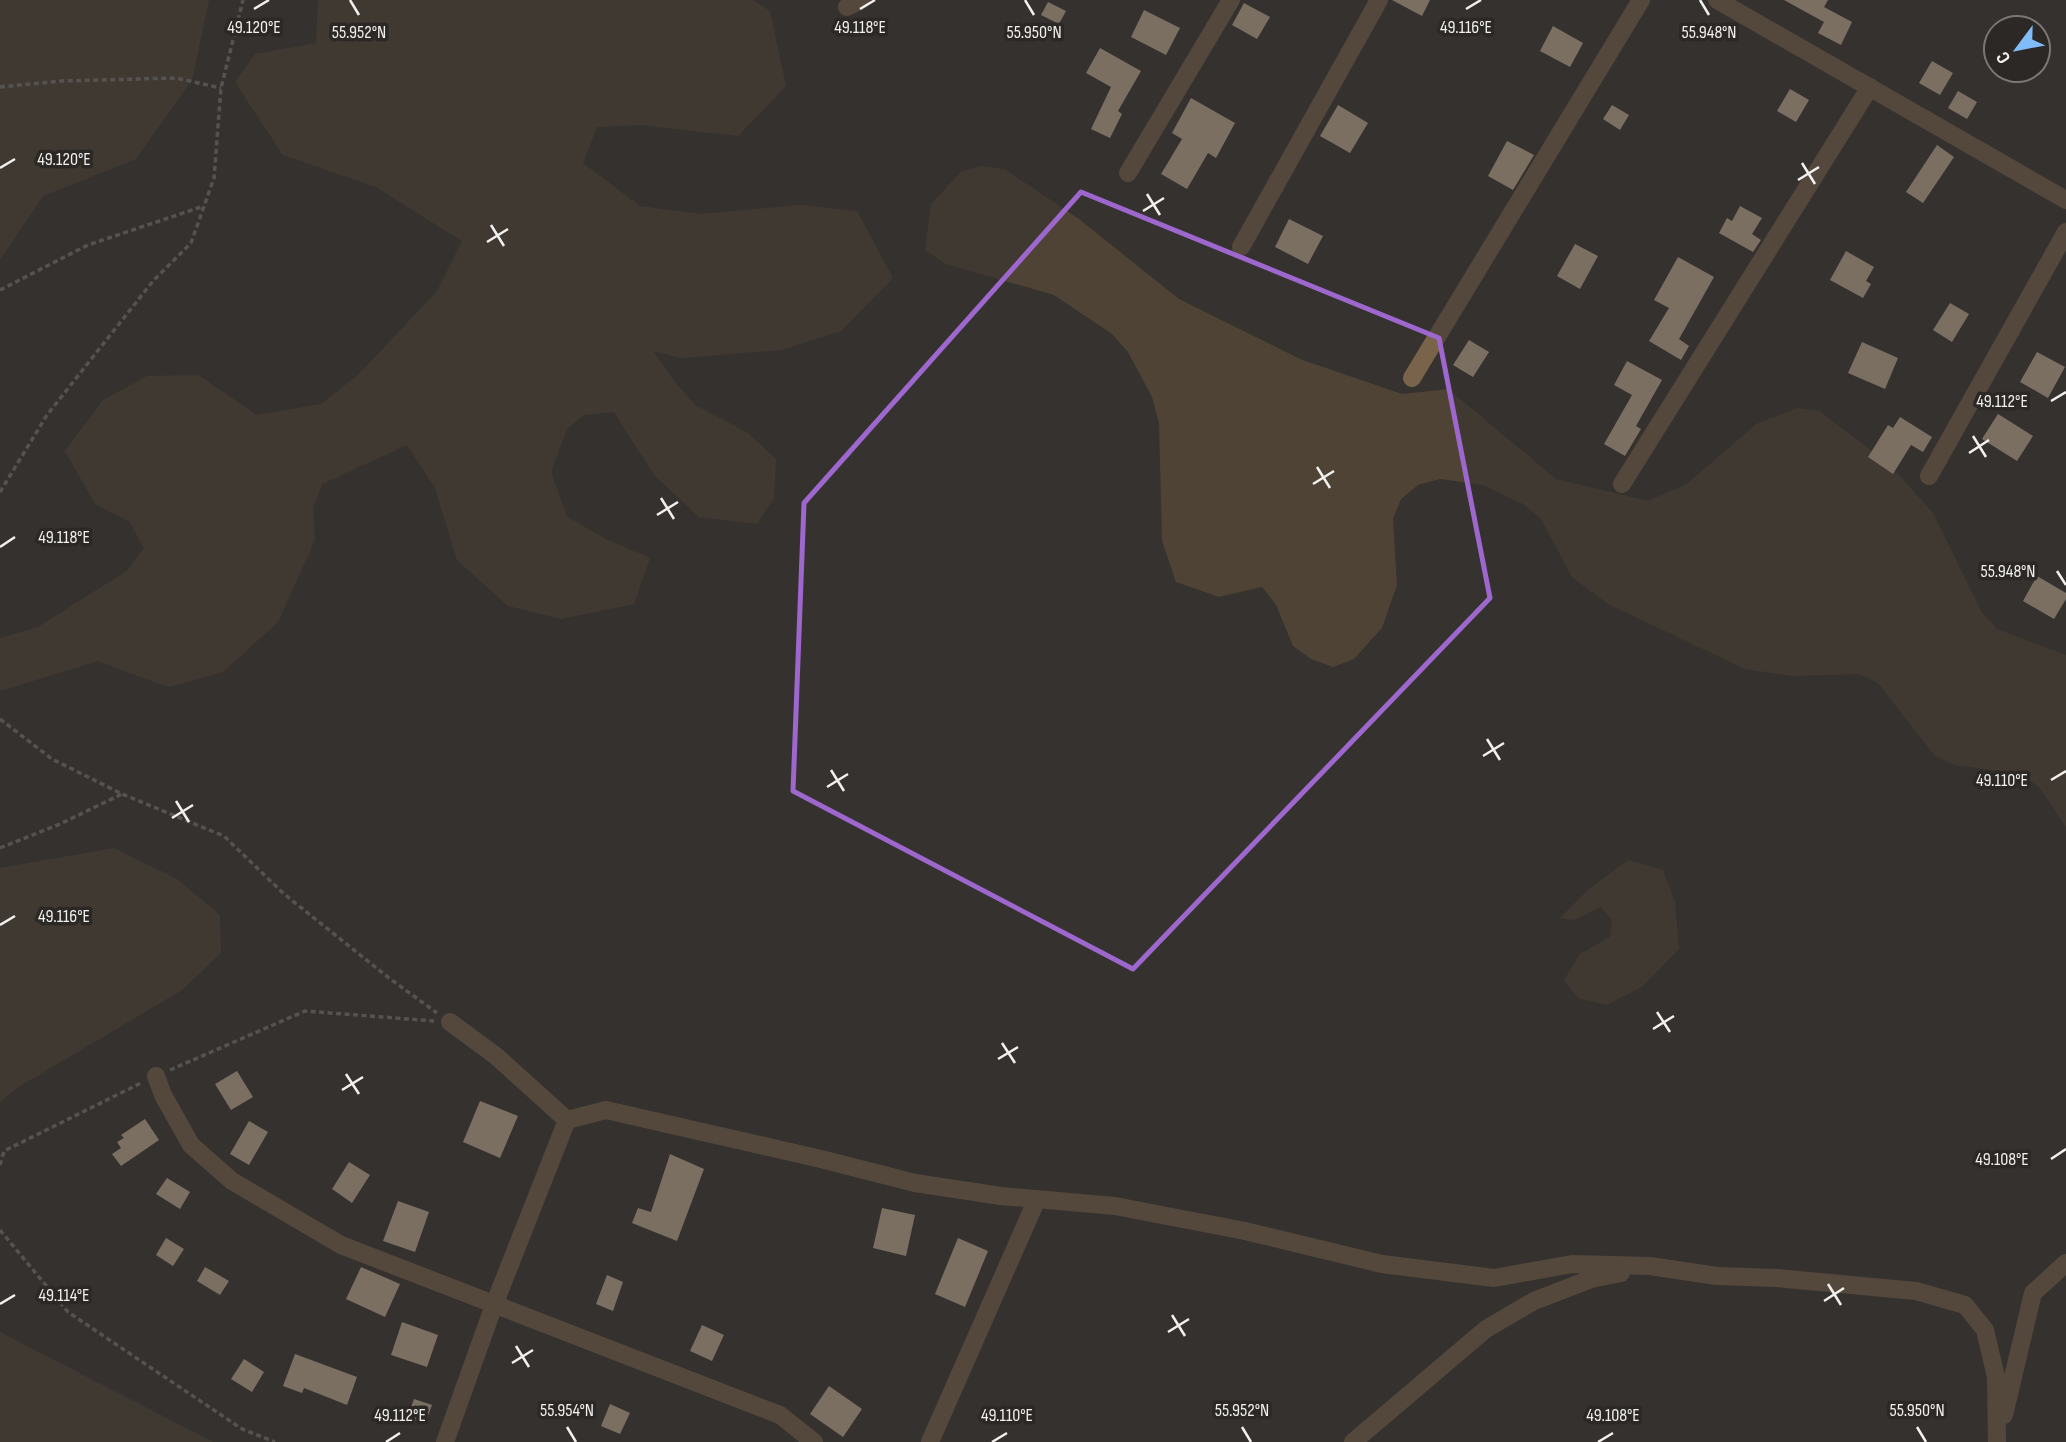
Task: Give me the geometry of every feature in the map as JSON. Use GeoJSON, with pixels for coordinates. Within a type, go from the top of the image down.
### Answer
{"type":"FeatureCollection","features":[{"type":"Feature","properties":{"kind":"street"},"geometry":{"type":"LineString","coordinates":[[1128,173],[1231,0]]}},
{"type":"Feature","properties":{"kind":"street"},"geometry":{"type":"LineString","coordinates":[[1241,247],[1379,0]]}},
{"type":"Feature","properties":{"kind":"street"},"geometry":{"type":"LineString","coordinates":[[1412,378],[1642,0]]}},
{"type":"Feature","properties":{"kind":"street"},"geometry":{"type":"LineString","coordinates":[[1717,0],[2066,200]]}},
{"type":"Feature","properties":{"kind":"street"},"geometry":{"type":"LineString","coordinates":[[1622,484],[1871,87]]}},
{"type":"Feature","properties":{"kind":"street"},"geometry":{"type":"LineString","coordinates":[[1929,476],[2066,232]]}},
{"type":"Feature","properties":{"kind":"street"},"geometry":{"type":"LineString","coordinates":[[450,1022],[496,1056],[567,1120]]}},
{"type":"Feature","properties":{"kind":"street"},"geometry":{"type":"LineString","coordinates":[[156,1076],[163,1095],[191,1145],[232,1181],[341,1245],[780,1415],[814,1442]]}},
{"type":"Feature","properties":{"kind":"street"},"geometry":{"type":"LineString","coordinates":[[567,1120],[606,1110],[915,1183],[1115,1206],[1245,1231],[1382,1264],[1494,1278],[1572,1264],[1650,1266],[1717,1276],[1777,1278],[1916,1291],[1965,1305],[1985,1330],[1996,1377],[1997,1442]]}},
{"type":"Feature","properties":{"kind":"street"},"geometry":{"type":"LineString","coordinates":[[445,1442],[494,1305],[567,1120]]}},
{"type":"Feature","properties":{"kind":"street"},"geometry":{"type":"LineString","coordinates":[[930,1442],[1037,1199]]}},
{"type":"Feature","properties":{"kind":"street"},"geometry":{"type":"LineString","coordinates":[[1997,1442],[2033,1293],[2066,1263]]}},
{"type":"Feature","properties":{"kind":"street"},"geometry":{"type":"LineString","coordinates":[[1353,1442],[1486,1329],[1534,1301],[1591,1279],[1650,1266]]}},
{"type":"Feature","properties":{"kind":"path"},"geometry":{"type":"LineString","coordinates":[[0,492],[47,415],[153,281],[191,243],[214,178],[221,88],[243,0]]}},
{"type":"Feature","properties":{"kind":"path"},"geometry":{"type":"LineString","coordinates":[[0,87],[62,81],[176,78],[221,88]]}},
{"type":"Feature","properties":{"kind":"path"},"geometry":{"type":"LineString","coordinates":[[0,290],[88,245],[204,206]]}},
{"type":"Feature","properties":{"kind":"path"},"geometry":{"type":"LineString","coordinates":[[0,719],[52,759],[122,793],[224,836],[284,894],[389,978],[450,1022]]}},
{"type":"Feature","properties":{"kind":"path"},"geometry":{"type":"LineString","coordinates":[[0,848],[60,824],[122,793]]}},
{"type":"Feature","properties":{"kind":"path"},"geometry":{"type":"LineString","coordinates":[[0,1165],[4,1151],[156,1076],[305,1011],[450,1022]]}},
{"type":"Feature","properties":{"kind":"path"},"geometry":{"type":"LineString","coordinates":[[0,1230],[68,1312],[242,1429],[275,1442]]}},
{"type":"Feature","properties":{"kind":"highlighted area"},"geometry":{"type":"Polygon","coordinates":[[[1081,192],[1439,338],[1490,598],[1133,969],[793,791],[804,503],[1081,192]]]}},
{"type":"Feature","properties":{"kind":"shaded area"},"geometry":{"type":"Polygon","coordinates":[[[0,0],[209,0],[192,80],[136,159],[43,196],[0,260],[0,0]]]}},
{"type":"Feature","properties":{"kind":"shaded area"},"geometry":{"type":"Polygon","coordinates":[[[318,0],[753,0],[770,11],[786,86],[738,136],[640,125],[597,127],[583,163],[640,206],[700,214],[800,205],[857,211],[893,278],[841,331],[781,350],[681,358],[653,351],[695,405],[748,433],[776,459],[774,498],[757,524],[699,517],[654,475],[614,412],[584,415],[567,429],[551,472],[567,517],[606,539],[650,558],[634,604],[561,619],[508,606],[457,560],[435,488],[407,445],[322,484],[313,508],[315,540],[278,622],[223,672],[168,687],[98,661],[0,691],[0,638],[38,627],[128,570],[144,548],[129,521],[95,504],[65,451],[103,400],[147,376],[198,375],[257,415],[321,404],[359,374],[437,291],[462,241],[376,187],[283,155],[235,82],[255,54],[316,43],[318,0]]]}},
{"type":"Feature","properties":{"kind":"shaded area"},"geometry":{"type":"Polygon","coordinates":[[[981,166],[1004,169],[1079,219],[1179,299],[1300,359],[1402,394],[1448,389],[1556,479],[1648,501],[1687,484],[1756,424],[1797,408],[1819,411],[1888,463],[1933,513],[1982,613],[1997,629],[2066,655],[2066,827],[2040,788],[2021,774],[1955,765],[1935,756],[1878,683],[1859,674],[1792,676],[1745,669],[1608,604],[1572,577],[1541,519],[1525,505],[1483,485],[1440,479],[1418,485],[1401,499],[1393,519],[1397,585],[1382,628],[1354,659],[1333,667],[1311,659],[1293,646],[1276,605],[1262,587],[1219,597],[1176,582],[1162,541],[1159,423],[1152,397],[1128,352],[1112,334],[1054,295],[946,264],[925,250],[931,204],[961,172],[981,166]]]}},
{"type":"Feature","properties":{"kind":"shaded area"},"geometry":{"type":"Polygon","coordinates":[[[114,848],[177,879],[220,915],[221,953],[182,990],[17,1088],[0,1102],[0,868],[114,848]]]}},
{"type":"Feature","properties":{"kind":"shaded area"},"geometry":{"type":"Polygon","coordinates":[[[1628,860],[1663,870],[1675,902],[1679,949],[1642,987],[1606,1005],[1578,998],[1564,980],[1580,954],[1610,937],[1612,920],[1601,907],[1575,920],[1560,918],[1589,889],[1628,860]]]}},
{"type":"Feature","properties":{"kind":"shaded area"},"geometry":{"type":"Polygon","coordinates":[[[0,1332],[213,1442],[0,1442],[0,1332]]]}},
{"type":"Feature","properties":{"kind":"building"},"geometry":{"type":"Polygon","coordinates":[[[1392,0],[1430,0],[1422,16],[1392,0]]]}},
{"type":"Feature","properties":{"kind":"building"},"geometry":{"type":"Polygon","coordinates":[[[1784,0],[1828,0],[1824,7],[1852,22],[1841,45],[1818,33],[1824,22],[1784,0]]]}},
{"type":"Feature","properties":{"kind":"building"},"geometry":{"type":"Polygon","coordinates":[[[1048,2],[1066,11],[1059,24],[1041,15],[1048,2]]]}},
{"type":"Feature","properties":{"kind":"building"},"geometry":{"type":"Polygon","coordinates":[[[1244,3],[1270,17],[1257,39],[1232,25],[1244,3]]]}},
{"type":"Feature","properties":{"kind":"building"},"geometry":{"type":"Polygon","coordinates":[[[1144,10],[1180,28],[1166,55],[1131,37],[1144,10]]]}},
{"type":"Feature","properties":{"kind":"building"},"geometry":{"type":"Polygon","coordinates":[[[1553,26],[1583,43],[1570,67],[1540,51],[1553,26]]]}},
{"type":"Feature","properties":{"kind":"building"},"geometry":{"type":"Polygon","coordinates":[[[1100,48],[1141,71],[1118,111],[1122,114],[1110,138],[1091,129],[1111,87],[1086,73],[1100,48]]]}},
{"type":"Feature","properties":{"kind":"building"},"geometry":{"type":"Polygon","coordinates":[[[1932,61],[1953,73],[1940,95],[1919,83],[1932,61]]]}},
{"type":"Feature","properties":{"kind":"building"},"geometry":{"type":"Polygon","coordinates":[[[1790,89],[1809,100],[1796,122],[1777,111],[1790,89]]]}},
{"type":"Feature","properties":{"kind":"building"},"geometry":{"type":"Polygon","coordinates":[[[1958,91],[1977,102],[1967,119],[1948,108],[1958,91]]]}},
{"type":"Feature","properties":{"kind":"building"},"geometry":{"type":"Polygon","coordinates":[[[1191,98],[1235,123],[1216,158],[1208,153],[1187,189],[1161,174],[1182,139],[1172,133],[1191,98]]]}},
{"type":"Feature","properties":{"kind":"building"},"geometry":{"type":"Polygon","coordinates":[[[1338,105],[1368,123],[1350,153],[1320,136],[1338,105]]]}},
{"type":"Feature","properties":{"kind":"building"},"geometry":{"type":"Polygon","coordinates":[[[1612,105],[1629,115],[1620,130],[1603,119],[1612,105]]]}},
{"type":"Feature","properties":{"kind":"building"},"geometry":{"type":"Polygon","coordinates":[[[1507,141],[1534,155],[1513,190],[1488,176],[1507,141]]]}},
{"type":"Feature","properties":{"kind":"building"},"geometry":{"type":"Polygon","coordinates":[[[1937,145],[1954,157],[1923,203],[1906,192],[1937,145]]]}},
{"type":"Feature","properties":{"kind":"building"},"geometry":{"type":"Polygon","coordinates":[[[1740,206],[1762,218],[1752,234],[1761,240],[1753,252],[1719,233],[1727,218],[1732,221],[1740,206]]]}},
{"type":"Feature","properties":{"kind":"building"},"geometry":{"type":"Polygon","coordinates":[[[1289,219],[1323,236],[1308,264],[1275,247],[1289,219]]]}},
{"type":"Feature","properties":{"kind":"building"},"geometry":{"type":"Polygon","coordinates":[[[1575,244],[1598,256],[1580,289],[1557,276],[1575,244]]]}},
{"type":"Feature","properties":{"kind":"building"},"geometry":{"type":"Polygon","coordinates":[[[1846,251],[1874,267],[1866,281],[1871,284],[1863,298],[1830,280],[1846,251]]]}},
{"type":"Feature","properties":{"kind":"building"},"geometry":{"type":"Polygon","coordinates":[[[1678,257],[1714,277],[1679,339],[1689,346],[1681,360],[1649,341],[1669,308],[1654,300],[1678,257]]]}},
{"type":"Feature","properties":{"kind":"building"},"geometry":{"type":"Polygon","coordinates":[[[1950,303],[1969,314],[1952,342],[1933,330],[1950,303]]]}},
{"type":"Feature","properties":{"kind":"building"},"geometry":{"type":"Polygon","coordinates":[[[1469,340],[1489,352],[1473,377],[1453,365],[1469,340]]]}},
{"type":"Feature","properties":{"kind":"building"},"geometry":{"type":"Polygon","coordinates":[[[1862,342],[1898,358],[1885,389],[1848,373],[1862,342]]]}},
{"type":"Feature","properties":{"kind":"building"},"geometry":{"type":"Polygon","coordinates":[[[2037,352],[2065,367],[2048,398],[2020,382],[2037,352]]]}},
{"type":"Feature","properties":{"kind":"building"},"geometry":{"type":"Polygon","coordinates":[[[1627,361],[1662,380],[1636,426],[1641,429],[1625,456],[1604,444],[1632,395],[1614,385],[1627,361]]]}},
{"type":"Feature","properties":{"kind":"building"},"geometry":{"type":"Polygon","coordinates":[[[1998,414],[2033,436],[2017,461],[1982,439],[1998,414]]]}},
{"type":"Feature","properties":{"kind":"building"},"geometry":{"type":"Polygon","coordinates":[[[1900,417],[1932,437],[1923,452],[1911,445],[1893,474],[1868,457],[1888,425],[1893,428],[1900,417]]]}},
{"type":"Feature","properties":{"kind":"building"},"geometry":{"type":"Polygon","coordinates":[[[2037,576],[2066,593],[2066,599],[2054,619],[2023,601],[2037,576]]]}},
{"type":"Feature","properties":{"kind":"building"},"geometry":{"type":"Polygon","coordinates":[[[237,1071],[253,1097],[231,1110],[215,1084],[237,1071]]]}},
{"type":"Feature","properties":{"kind":"building"},"geometry":{"type":"Polygon","coordinates":[[[480,1101],[518,1116],[500,1158],[463,1142],[480,1101]]]}},
{"type":"Feature","properties":{"kind":"building"},"geometry":{"type":"Polygon","coordinates":[[[145,1119],[159,1140],[121,1166],[112,1154],[121,1148],[117,1142],[124,1138],[121,1135],[145,1119]]]}},
{"type":"Feature","properties":{"kind":"building"},"geometry":{"type":"Polygon","coordinates":[[[249,1121],[268,1132],[249,1165],[230,1154],[249,1121]]]}},
{"type":"Feature","properties":{"kind":"building"},"geometry":{"type":"Polygon","coordinates":[[[670,1154],[704,1169],[677,1241],[632,1223],[638,1208],[651,1212],[670,1154]]]}},
{"type":"Feature","properties":{"kind":"building"},"geometry":{"type":"Polygon","coordinates":[[[349,1162],[370,1175],[352,1203],[332,1189],[349,1162]]]}},
{"type":"Feature","properties":{"kind":"building"},"geometry":{"type":"Polygon","coordinates":[[[167,1178],[190,1192],[180,1209],[156,1194],[167,1178]]]}},
{"type":"Feature","properties":{"kind":"building"},"geometry":{"type":"Polygon","coordinates":[[[398,1201],[429,1212],[415,1252],[383,1241],[398,1201]]]}},
{"type":"Feature","properties":{"kind":"building"},"geometry":{"type":"Polygon","coordinates":[[[882,1208],[915,1215],[906,1256],[873,1248],[882,1208]]]}},
{"type":"Feature","properties":{"kind":"building"},"geometry":{"type":"Polygon","coordinates":[[[166,1238],[184,1249],[173,1266],[156,1255],[166,1238]]]}},
{"type":"Feature","properties":{"kind":"building"},"geometry":{"type":"Polygon","coordinates":[[[958,1238],[988,1251],[965,1307],[935,1294],[958,1238]]]}},
{"type":"Feature","properties":{"kind":"building"},"geometry":{"type":"Polygon","coordinates":[[[205,1267],[229,1281],[220,1295],[197,1281],[205,1267]]]}},
{"type":"Feature","properties":{"kind":"building"},"geometry":{"type":"Polygon","coordinates":[[[361,1267],[400,1284],[385,1317],[346,1299],[361,1267]]]}},
{"type":"Feature","properties":{"kind":"building"},"geometry":{"type":"Polygon","coordinates":[[[607,1275],[623,1282],[613,1311],[596,1304],[607,1275]]]}},
{"type":"Feature","properties":{"kind":"building"},"geometry":{"type":"Polygon","coordinates":[[[402,1322],[438,1335],[427,1367],[391,1355],[402,1322]]]}},
{"type":"Feature","properties":{"kind":"building"},"geometry":{"type":"Polygon","coordinates":[[[702,1325],[724,1335],[712,1361],[690,1351],[702,1325]]]}},
{"type":"Feature","properties":{"kind":"building"},"geometry":{"type":"Polygon","coordinates":[[[295,1354],[357,1377],[347,1405],[304,1388],[302,1393],[283,1386],[295,1354]]]}},
{"type":"Feature","properties":{"kind":"building"},"geometry":{"type":"Polygon","coordinates":[[[244,1359],[264,1372],[252,1392],[231,1379],[244,1359]]]}},
{"type":"Feature","properties":{"kind":"building"},"geometry":{"type":"Polygon","coordinates":[[[829,1386],[862,1409],[843,1437],[810,1414],[829,1386]]]}},
{"type":"Feature","properties":{"kind":"building"},"geometry":{"type":"Polygon","coordinates":[[[414,1399],[432,1405],[425,1424],[407,1418],[414,1399]]]}},
{"type":"Feature","properties":{"kind":"building"},"geometry":{"type":"Polygon","coordinates":[[[610,1404],[630,1413],[620,1434],[601,1426],[610,1404]]]}}]}
